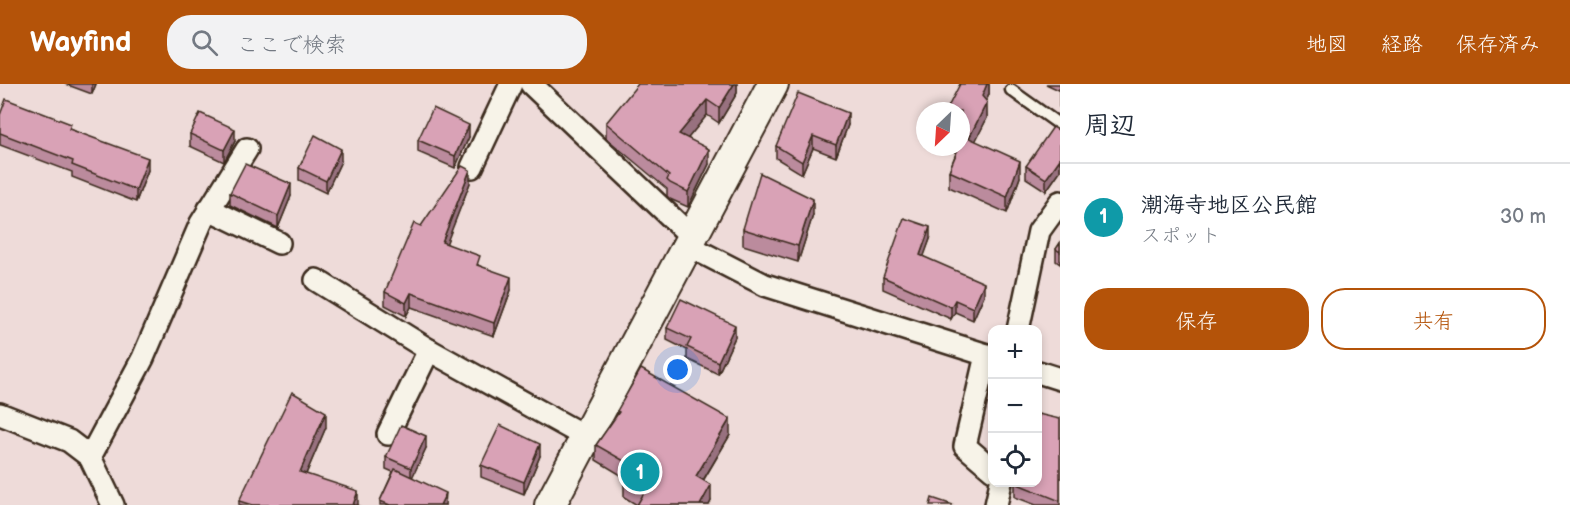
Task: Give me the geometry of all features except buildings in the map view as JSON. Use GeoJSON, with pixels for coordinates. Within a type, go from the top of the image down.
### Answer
{"type":"FeatureCollection","features":[{"type":"Feature","properties":{"kind":"street"},"geometry":{"type":"LineString","coordinates":[[472,167],[511,84]]}},
{"type":"Feature","properties":{"kind":"street"},"geometry":{"type":"LineString","coordinates":[[531,84],[691,242],[765,285],[988,356]]}},
{"type":"Feature","properties":{"kind":"street"},"geometry":{"type":"LineString","coordinates":[[550,505],[773,84]]}},
{"type":"Feature","properties":{"kind":"street"},"geometry":{"type":"LineString","coordinates":[[90,457],[143,357],[201,223],[247,149]]}},
{"type":"Feature","properties":{"kind":"street"},"geometry":{"type":"LineString","coordinates":[[1019,325],[1026,281],[1039,231],[1060,202]]}},
{"type":"Feature","properties":{"kind":"street"},"geometry":{"type":"LineString","coordinates":[[209,209],[279,243]]}},
{"type":"Feature","properties":{"kind":"street"},"geometry":{"type":"LineString","coordinates":[[316,280],[429,350],[586,437]]}},
{"type":"Feature","properties":{"kind":"street"},"geometry":{"type":"LineString","coordinates":[[388,434],[429,350]]}},
{"type":"Feature","properties":{"kind":"street"},"geometry":{"type":"LineString","coordinates":[[988,360],[965,446],[988,466]]}},
{"type":"Feature","properties":{"kind":"street"},"geometry":{"type":"LineString","coordinates":[[1042,373],[1060,379]]}},
{"type":"Feature","properties":{"kind":"street"},"geometry":{"type":"LineString","coordinates":[[0,414],[69,441],[90,457],[113,505]]}},
{"type":"Feature","properties":{"kind":"street"},"geometry":{"type":"LineString","coordinates":[[996,505],[999,487]]}},
{"type":"Feature","properties":{"kind":"lane"},"geometry":{"type":"LineString","coordinates":[[1011,90],[1060,125]]}},
{"type":"Feature","properties":{"kind":"place","name":"潮海寺地区公民館"},"geometry":{"type":"Point","coordinates":[640,472]}}]}
